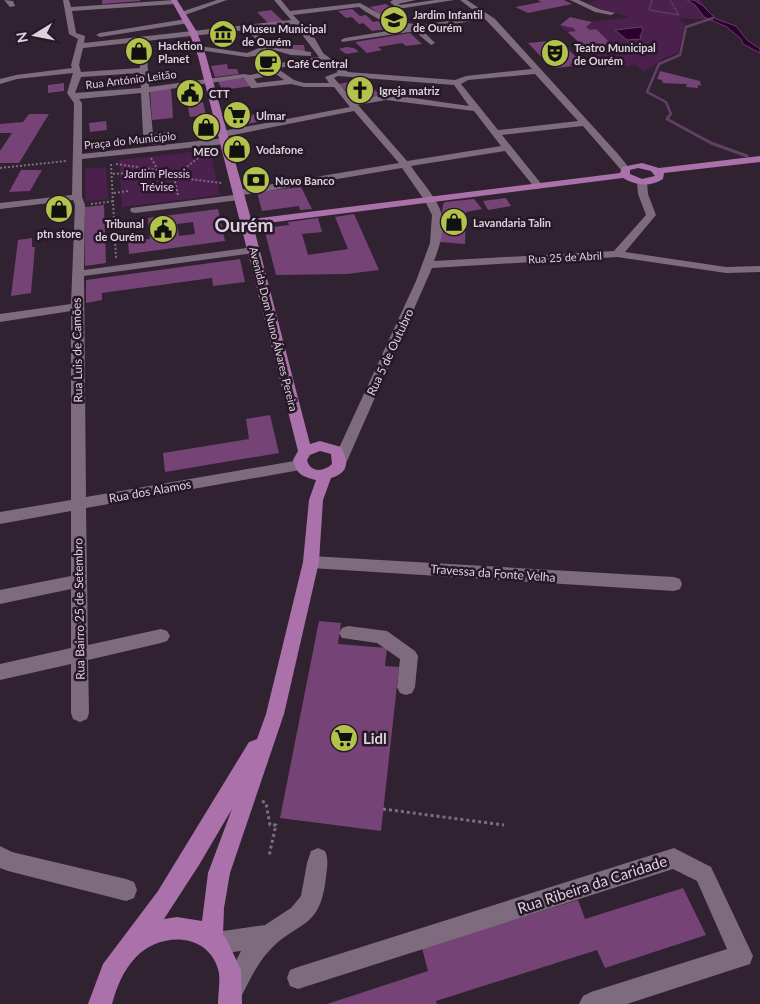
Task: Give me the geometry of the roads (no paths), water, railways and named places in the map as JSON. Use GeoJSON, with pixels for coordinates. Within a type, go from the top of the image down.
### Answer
{"type":"FeatureCollection","features":[{"type":"Feature","properties":{"kind":"main road","name":"Avenida Dom Nuno Álvares Pereira"},"geometry":{"type":"LineString","coordinates":[[175,1],[193,32],[199,48],[254,250],[300,432],[304,463],[316,500]]}},
{"type":"Feature","properties":{"kind":"main road"},"geometry":{"type":"LineString","coordinates":[[247,223],[538,186],[627,170],[642,165],[658,172],[760,159]]}},
{"type":"Feature","properties":{"kind":"main road"},"geometry":{"type":"LineString","coordinates":[[627,170],[632,180],[642,182],[653,182],[660,177],[658,172]]}},
{"type":"Feature","properties":{"kind":"main road"},"geometry":{"type":"LineString","coordinates":[[214,941],[213,908],[219,873],[275,714],[311,562],[316,500],[325,475],[336,470],[340,461],[336,451],[325,447],[300,432]]}},
{"type":"Feature","properties":{"kind":"main road"},"geometry":{"type":"LineString","coordinates":[[325,447],[304,463],[325,475]]}},
{"type":"Feature","properties":{"kind":"main road"},"geometry":{"type":"LineString","coordinates":[[100,1004],[102,991],[112,969],[166,900],[275,714]]}},
{"type":"Feature","properties":{"kind":"main road"},"geometry":{"type":"LineString","coordinates":[[125,951],[142,937],[160,929],[179,926],[196,930],[214,941],[228,962],[231,996]]}},
{"type":"Feature","properties":{"kind":"street"},"geometry":{"type":"LineString","coordinates":[[66,0],[74,34],[81,42]]}},
{"type":"Feature","properties":{"kind":"street"},"geometry":{"type":"LineString","coordinates":[[81,42],[184,17],[224,0]]}},
{"type":"Feature","properties":{"kind":"street"},"geometry":{"type":"LineString","coordinates":[[277,0],[311,39],[322,56],[346,74]]}},
{"type":"Feature","properties":{"kind":"street"},"geometry":{"type":"LineString","coordinates":[[413,0],[393,2],[398,7],[451,0]]}},
{"type":"Feature","properties":{"kind":"street"},"geometry":{"type":"LineString","coordinates":[[463,0],[487,17],[627,170]]}},
{"type":"Feature","properties":{"kind":"street"},"geometry":{"type":"LineString","coordinates":[[576,0],[597,10],[611,13]]}},
{"type":"Feature","properties":{"kind":"street"},"geometry":{"type":"LineString","coordinates":[[68,9],[175,1]]}},
{"type":"Feature","properties":{"kind":"street"},"geometry":{"type":"LineString","coordinates":[[288,13],[360,5],[373,15],[402,27],[416,29],[431,43]]}},
{"type":"Feature","properties":{"kind":"street"},"geometry":{"type":"LineString","coordinates":[[345,40],[416,29],[441,22],[487,17]]}},
{"type":"Feature","properties":{"kind":"street"},"geometry":{"type":"LineString","coordinates":[[403,21],[413,19]]}},
{"type":"Feature","properties":{"kind":"street"},"geometry":{"type":"LineString","coordinates":[[81,42],[142,40],[193,32],[296,22]]}},
{"type":"Feature","properties":{"kind":"street"},"geometry":{"type":"LineString","coordinates":[[248,27],[255,37],[270,46],[291,54],[322,56]]}},
{"type":"Feature","properties":{"kind":"street"},"geometry":{"type":"LineString","coordinates":[[142,40],[148,134]]}},
{"type":"Feature","properties":{"kind":"street"},"geometry":{"type":"LineString","coordinates":[[77,160],[78,103],[71,93],[77,72],[75,65],[81,42]]}},
{"type":"Feature","properties":{"kind":"street"},"geometry":{"type":"LineString","coordinates":[[199,48],[247,55],[270,46]]}},
{"type":"Feature","properties":{"kind":"street"},"geometry":{"type":"LineString","coordinates":[[256,53],[278,68],[291,82]]}},
{"type":"Feature","properties":{"kind":"street","name":"Rua António Leitão"},"geometry":{"type":"LineString","coordinates":[[74,97],[244,76],[250,77],[322,56]]}},
{"type":"Feature","properties":{"kind":"street"},"geometry":{"type":"LineString","coordinates":[[0,82],[16,77],[77,72],[144,70]]}},
{"type":"Feature","properties":{"kind":"street"},"geometry":{"type":"LineString","coordinates":[[430,201],[404,163],[329,77],[337,74],[346,74],[456,83],[466,78],[538,71]]}},
{"type":"Feature","properties":{"kind":"street"},"geometry":{"type":"LineString","coordinates":[[250,77],[254,86],[291,82],[304,85],[334,85]]}},
{"type":"Feature","properties":{"kind":"street"},"geometry":{"type":"LineString","coordinates":[[456,83],[538,186]]}},
{"type":"Feature","properties":{"kind":"street","name":"Praça do Município"},"geometry":{"type":"LineString","coordinates":[[77,196],[77,160],[148,147],[225,142],[386,97],[476,109]]}},
{"type":"Feature","properties":{"kind":"street"},"geometry":{"type":"LineString","coordinates":[[495,133],[584,123]]}},
{"type":"Feature","properties":{"kind":"street"},"geometry":{"type":"LineString","coordinates":[[135,210],[179,204],[237,191],[327,179],[404,163],[506,148]]}},
{"type":"Feature","properties":{"kind":"street","name":"Rua 25 de Abril"},"geometry":{"type":"LineString","coordinates":[[428,264],[616,254],[651,215],[643,194],[642,182]]}},
{"type":"Feature","properties":{"kind":"street"},"geometry":{"type":"LineString","coordinates":[[0,206],[77,196]]}},
{"type":"Feature","properties":{"kind":"street","name":"Rua Luis de Camões"},"geometry":{"type":"LineString","coordinates":[[77,196],[80,205],[76,307],[78,504]]}},
{"type":"Feature","properties":{"kind":"street","name":"Rua 5 de Outubro"},"geometry":{"type":"LineString","coordinates":[[340,461],[428,264],[435,243],[436,215],[430,201]]}},
{"type":"Feature","properties":{"kind":"street"},"geometry":{"type":"LineString","coordinates":[[77,274],[254,250]]}},
{"type":"Feature","properties":{"kind":"street"},"geometry":{"type":"LineString","coordinates":[[616,254],[726,270],[760,270]]}},
{"type":"Feature","properties":{"kind":"street"},"geometry":{"type":"LineString","coordinates":[[0,318],[76,307]]}},
{"type":"Feature","properties":{"kind":"street"},"geometry":{"type":"LineString","coordinates":[[325,447],[350,438]]}},
{"type":"Feature","properties":{"kind":"street","name":"Rua dos Alamos"},"geometry":{"type":"LineString","coordinates":[[0,518],[304,463]]}},
{"type":"Feature","properties":{"kind":"street","name":"Rua Bairro 25 de Setembro"},"geometry":{"type":"LineString","coordinates":[[78,504],[80,714]]}},
{"type":"Feature","properties":{"kind":"street","name":"Travessa da Fonte Velha"},"geometry":{"type":"LineString","coordinates":[[311,562],[674,584]]}},
{"type":"Feature","properties":{"kind":"street"},"geometry":{"type":"LineString","coordinates":[[0,597],[78,581]]}},
{"type":"Feature","properties":{"kind":"street"},"geometry":{"type":"LineString","coordinates":[[348,633],[381,636],[409,656],[406,686]]}},
{"type":"Feature","properties":{"kind":"street"},"geometry":{"type":"LineString","coordinates":[[0,672],[160,636]]}},
{"type":"Feature","properties":{"kind":"street"},"geometry":{"type":"LineString","coordinates":[[0,856],[8,861],[126,890]]}},
{"type":"Feature","properties":{"kind":"street"},"geometry":{"type":"LineString","coordinates":[[231,996],[241,971],[270,935],[296,919],[310,901],[318,858]]}},
{"type":"Feature","properties":{"kind":"street","name":"Rua Ribeira da Caridade"},"geometry":{"type":"LineString","coordinates":[[298,978],[674,858],[704,874],[742,956],[591,1004]]}},
{"type":"Feature","properties":{"kind":"street"},"geometry":{"type":"LineString","coordinates":[[214,941],[245,940],[270,935]]}},
{"type":"Feature","properties":{"kind":"waterway"},"geometry":{"type":"LineString","coordinates":[[669,116],[671,114],[666,102],[647,92],[659,64],[680,55],[686,27],[713,18]]}},
{"type":"Feature","properties":{"kind":"waterway"},"geometry":{"type":"LineString","coordinates":[[669,116],[667,119],[711,143],[747,156]]}},
{"type":"Feature","properties":{"kind":"tunnel"},"geometry":{"type":"LineString","coordinates":[[148,134],[148,145]]}},
{"type":"Feature","properties":{"kind":"place","name":"Jardim Infantil de Ourém"},"geometry":{"type":"Point","coordinates":[394,20]}},
{"type":"Feature","properties":{"kind":"place","name":"Museu Municipal de Ourém"},"geometry":{"type":"Point","coordinates":[223,34]}},
{"type":"Feature","properties":{"kind":"place","name":"Hacktion Planet"},"geometry":{"type":"Point","coordinates":[139,51]}},
{"type":"Feature","properties":{"kind":"place","name":"Teatro Municipal de Ourém"},"geometry":{"type":"Point","coordinates":[555,53]}},
{"type":"Feature","properties":{"kind":"place","name":"Café Central"},"geometry":{"type":"Point","coordinates":[268,63]}},
{"type":"Feature","properties":{"kind":"place","name":"Igreja matriz"},"geometry":{"type":"Point","coordinates":[360,90]}},
{"type":"Feature","properties":{"kind":"place","name":"CTT"},"geometry":{"type":"Point","coordinates":[190,93]}},
{"type":"Feature","properties":{"kind":"place","name":"Ulmar"},"geometry":{"type":"Point","coordinates":[237,115]}},
{"type":"Feature","properties":{"kind":"place","name":"MEO"},"geometry":{"type":"Point","coordinates":[206,127]}},
{"type":"Feature","properties":{"kind":"place","name":"Vodafone"},"geometry":{"type":"Point","coordinates":[237,149]}},
{"type":"Feature","properties":{"kind":"place","name":"Novo Banco"},"geometry":{"type":"Point","coordinates":[256,180]}},
{"type":"Feature","properties":{"kind":"place","name":"ptn store"},"geometry":{"type":"Point","coordinates":[59,209]}},
{"type":"Feature","properties":{"kind":"place","name":"Lavandaria Talin"},"geometry":{"type":"Point","coordinates":[454,222]}},
{"type":"Feature","properties":{"kind":"place","name":"Tribunal de Ourém"},"geometry":{"type":"Point","coordinates":[163,229]}},
{"type":"Feature","properties":{"kind":"place","name":"Lidl"},"geometry":{"type":"Point","coordinates":[344,738]}},
{"type":"Feature","properties":{"kind":"district","name":"Ourém"},"geometry":{"type":"Point","coordinates":[244,224]}},
{"type":"Feature","properties":{"kind":"park label","name":"Jardim Plessis Trévise"},"geometry":{"type":"Point","coordinates":[157,179]}}]}
